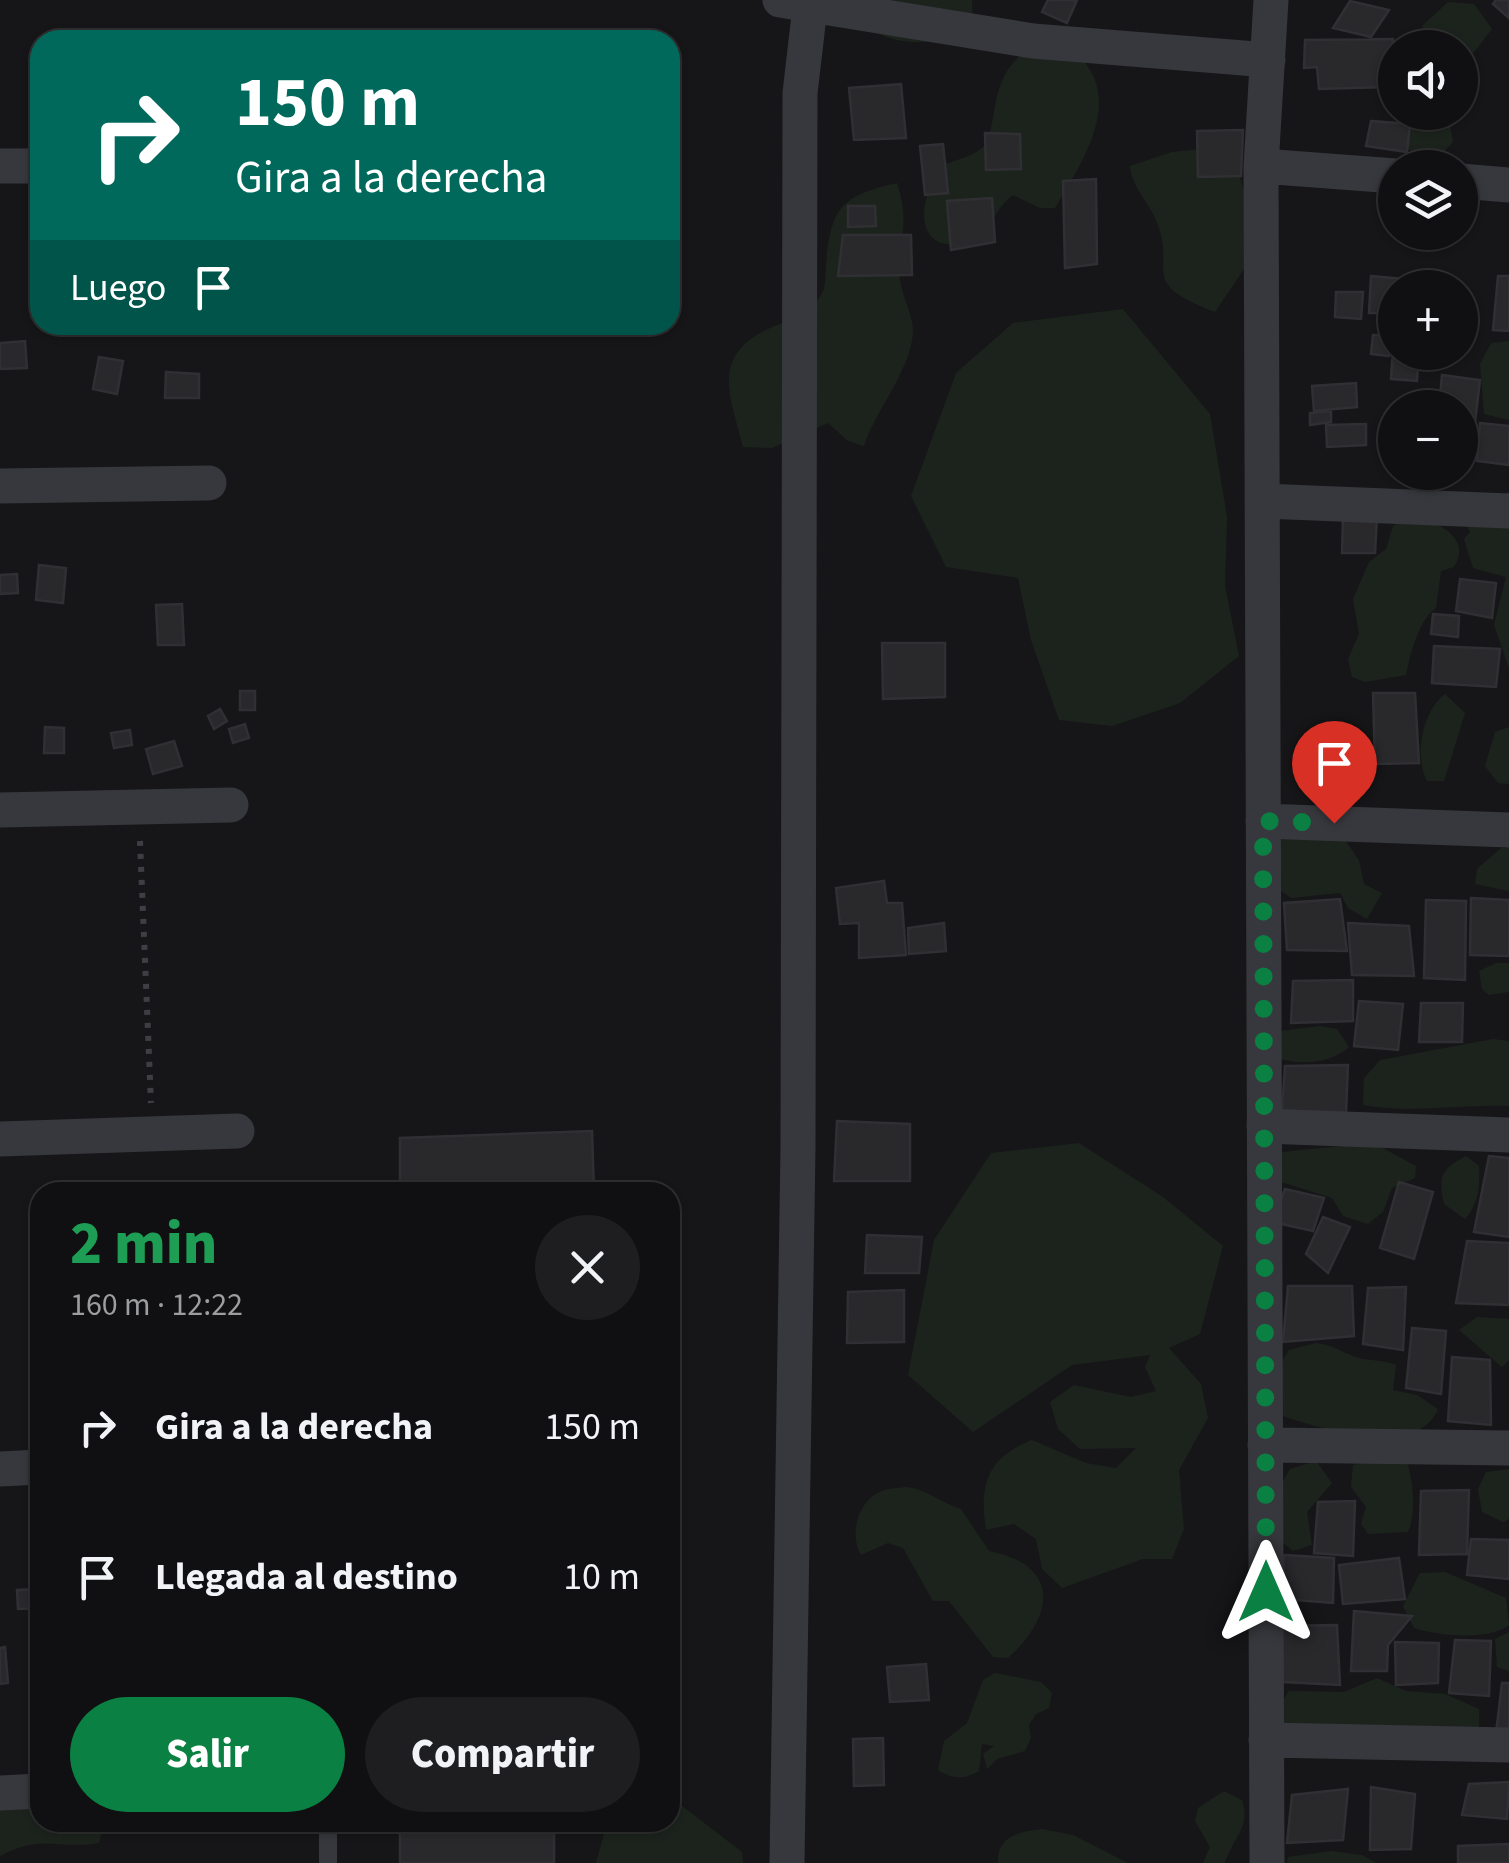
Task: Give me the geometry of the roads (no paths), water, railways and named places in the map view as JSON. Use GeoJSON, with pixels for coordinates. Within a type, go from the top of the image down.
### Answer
{"type":"FeatureCollection","features":[{"type":"Feature","properties":{"kind":"street"},"geometry":{"type":"LineString","coordinates":[[1267,1863],[1261,166],[1272,12],[1299,0]]}},
{"type":"Feature","properties":{"kind":"street"},"geometry":{"type":"LineString","coordinates":[[787,1863],[798,1147],[800,113],[795,4],[1033,41],[1268,60]]}},
{"type":"Feature","properties":{"kind":"street"},"geometry":{"type":"LineString","coordinates":[[0,166],[30,166]]}},
{"type":"Feature","properties":{"kind":"street"},"geometry":{"type":"LineString","coordinates":[[1261,166],[1378,175]]}},
{"type":"Feature","properties":{"kind":"street"},"geometry":{"type":"LineString","coordinates":[[1478,182],[1509,185]]}},
{"type":"Feature","properties":{"kind":"street"},"geometry":{"type":"LineString","coordinates":[[0,486],[209,483]]}},
{"type":"Feature","properties":{"kind":"street"},"geometry":{"type":"LineString","coordinates":[[1262,501],[1509,511]]}},
{"type":"Feature","properties":{"kind":"street"},"geometry":{"type":"LineString","coordinates":[[0,810],[232,805]]}},
{"type":"Feature","properties":{"kind":"street"},"geometry":{"type":"LineString","coordinates":[[1263,821],[1509,830]]}},
{"type":"Feature","properties":{"kind":"street"},"geometry":{"type":"LineString","coordinates":[[1264,1126],[1509,1136]]}},
{"type":"Feature","properties":{"kind":"street"},"geometry":{"type":"LineString","coordinates":[[0,1140],[237,1131]]}},
{"type":"Feature","properties":{"kind":"street"},"geometry":{"type":"LineString","coordinates":[[1265,1445],[1509,1448]]}},
{"type":"Feature","properties":{"kind":"street"},"geometry":{"type":"LineString","coordinates":[[0,1468],[30,1466]]}},
{"type":"Feature","properties":{"kind":"street"},"geometry":{"type":"LineString","coordinates":[[1266,1740],[1509,1745]]}},
{"type":"Feature","properties":{"kind":"street"},"geometry":{"type":"LineString","coordinates":[[0,1792],[30,1791]]}},
{"type":"Feature","properties":{"kind":"lane"},"geometry":{"type":"LineString","coordinates":[[328,1832],[328,1863]]}}]}
